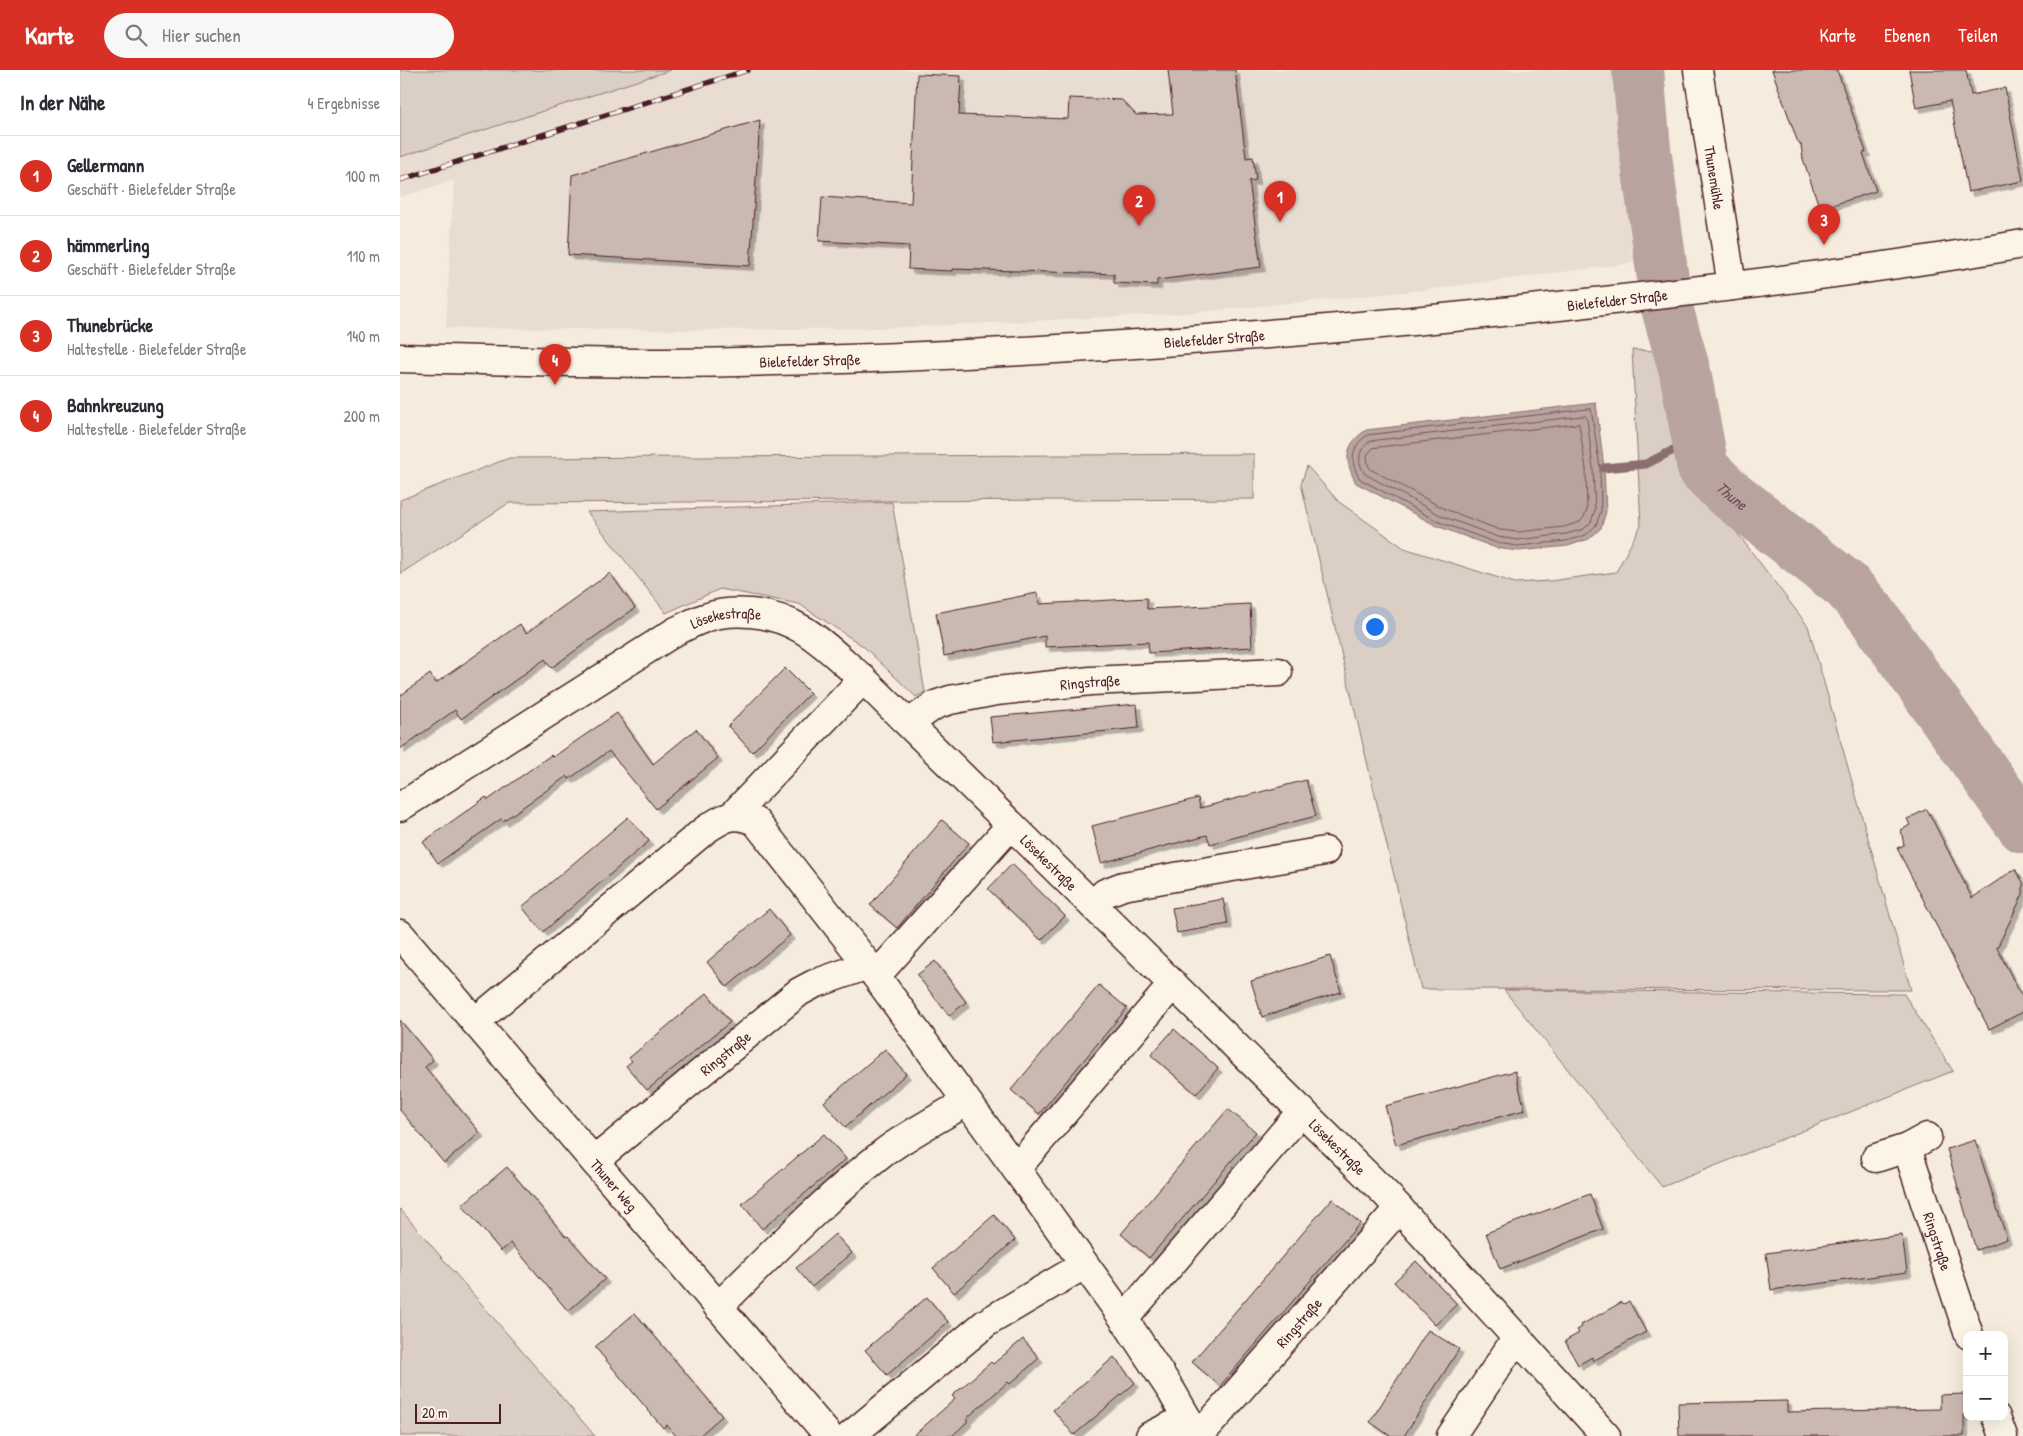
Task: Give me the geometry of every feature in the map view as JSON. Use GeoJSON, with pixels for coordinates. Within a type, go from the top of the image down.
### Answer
{"type":"FeatureCollection","features":[{"type":"Feature","properties":{"kind":"street","name":"Thunemühle"},"geometry":{"type":"LineString","coordinates":[[1698,70],[1732,286]]}},
{"type":"Feature","properties":{"kind":"street","name":"Bielefelder Straße"},"geometry":{"type":"LineString","coordinates":[[400,358],[660,363],[1054,350],[1211,340],[1410,322],[1638,298],[1874,268],[2023,244]]}},
{"type":"Feature","properties":{"kind":"street","name":"Lösekestraße"},"geometry":{"type":"LineString","coordinates":[[400,807],[676,631],[709,617],[734,612],[761,614],[786,619],[815,637],[863,679],[1302,1111],[1399,1208],[1606,1436]]}},
{"type":"Feature","properties":{"kind":"street","name":"Ringstraße"},"geometry":{"type":"LineString","coordinates":[[909,723],[935,705],[950,700],[996,692],[1091,681],[1278,672]]}},
{"type":"Feature","properties":{"kind":"street"},"geometry":{"type":"LineString","coordinates":[[475,1022],[705,830],[732,816],[863,679]]}},
{"type":"Feature","properties":{"kind":"street"},"geometry":{"type":"LineString","coordinates":[[732,816],[745,817],[760,826],[872,971],[1124,1319],[1172,1392],[1194,1430]]}},
{"type":"Feature","properties":{"kind":"street","name":"Ringstraße"},"geometry":{"type":"LineString","coordinates":[[594,1161],[799,992],[814,984],[872,971],[1011,824]]}},
{"type":"Feature","properties":{"kind":"street"},"geometry":{"type":"LineString","coordinates":[[1093,905],[1105,893],[1123,886],[1325,851]]}},
{"type":"Feature","properties":{"kind":"street","name":"Thuner Weg"},"geometry":{"type":"LineString","coordinates":[[400,934],[829,1436]]}},
{"type":"Feature","properties":{"kind":"street"},"geometry":{"type":"LineString","coordinates":[[1016,1168],[1173,984]]}},
{"type":"Feature","properties":{"kind":"street"},"geometry":{"type":"LineString","coordinates":[[718,1307],[809,1217],[882,1155],[904,1138],[966,1102]]}},
{"type":"Feature","properties":{"kind":"street"},"geometry":{"type":"LineString","coordinates":[[1124,1319],[1302,1111]]}},
{"type":"Feature","properties":{"kind":"street","name":"Ringstraße"},"geometry":{"type":"LineString","coordinates":[[1876,1158],[1917,1143],[1969,1331]]}},
{"type":"Feature","properties":{"kind":"street","name":"Ringstraße"},"geometry":{"type":"LineString","coordinates":[[1150,1436],[1194,1430],[1399,1208]]}},
{"type":"Feature","properties":{"kind":"street"},"geometry":{"type":"LineString","coordinates":[[850,1436],[986,1323],[1084,1265]]}},
{"type":"Feature","properties":{"kind":"street"},"geometry":{"type":"LineString","coordinates":[[1451,1436],[1517,1337]]}},
{"type":"Feature","properties":{"kind":"street"},"geometry":{"type":"LineString","coordinates":[[1997,1421],[2003,1436]]}},
{"type":"Feature","properties":{"kind":"shaded area"},"geometry":{"type":"Polygon","coordinates":[[[400,70],[671,70],[400,157],[400,70]]]}},
{"type":"Feature","properties":{"kind":"shaded area"},"geometry":{"type":"Polygon","coordinates":[[[671,70],[1613,70],[1633,263],[1424,290],[1190,313],[886,328],[704,330],[446,328],[454,180],[400,197],[400,157],[671,70]]]}},
{"type":"Feature","properties":{"kind":"shaded area"},"geometry":{"type":"Polygon","coordinates":[[[1632,350],[1657,351],[1693,475],[1808,626],[1911,990],[1421,989],[1301,484],[1307,466],[1339,502],[1404,548],[1515,583],[1550,581],[1616,572],[1641,525],[1632,350]]]}},
{"type":"Feature","properties":{"kind":"shaded area"},"geometry":{"type":"Polygon","coordinates":[[[1254,454],[1254,499],[509,503],[400,574],[400,500],[509,458],[1254,454]]]}},
{"type":"Feature","properties":{"kind":"shaded area"},"geometry":{"type":"Polygon","coordinates":[[[892,502],[925,692],[916,697],[863,646],[799,604],[720,589],[666,613],[587,512],[892,502]]]}},
{"type":"Feature","properties":{"kind":"shaded area"},"geometry":{"type":"Polygon","coordinates":[[[1504,990],[1904,994],[1953,1071],[1662,1187],[1504,990]]]}},
{"type":"Feature","properties":{"kind":"shaded area"},"geometry":{"type":"Polygon","coordinates":[[[400,1209],[595,1436],[400,1436],[400,1209]]]}},
{"type":"Feature","properties":{"kind":"water"},"geometry":{"type":"Polygon","coordinates":[[[1596,403],[1604,468],[1606,512],[1601,528],[1589,539],[1568,546],[1518,551],[1496,548],[1437,526],[1356,483],[1349,467],[1348,454],[1350,447],[1353,441],[1366,430],[1596,403]]]}},
{"type":"Feature","properties":{"kind":"building"},"geometry":{"type":"Polygon","coordinates":[[[1168,70],[1235,70],[1246,158],[1253,157],[1256,180],[1249,181],[1261,267],[1157,280],[1157,285],[1114,283],[1114,274],[908,269],[909,246],[819,241],[822,197],[911,203],[917,74],[961,76],[959,115],[1068,119],[1069,98],[1122,100],[1136,115],[1173,114],[1168,70]]]}},
{"type":"Feature","properties":{"kind":"building"},"geometry":{"type":"Polygon","coordinates":[[[1772,70],[1837,70],[1866,152],[1863,153],[1876,191],[1820,209],[1803,159],[1801,145],[1797,140],[1772,70]]]}},
{"type":"Feature","properties":{"kind":"building"},"geometry":{"type":"Polygon","coordinates":[[[1909,70],[1966,70],[1971,95],[2005,88],[2023,181],[1968,192],[1950,101],[1916,108],[1909,70]]]}},
{"type":"Feature","properties":{"kind":"building"},"geometry":{"type":"Polygon","coordinates":[[[760,120],[750,266],[568,255],[572,175],[760,120]]]}},
{"type":"Feature","properties":{"kind":"building"},"geometry":{"type":"Polygon","coordinates":[[[610,573],[635,608],[551,668],[545,659],[461,719],[455,710],[400,749],[400,696],[430,674],[436,683],[520,624],[526,633],[610,573]]]}},
{"type":"Feature","properties":{"kind":"building"},"geometry":{"type":"Polygon","coordinates":[[[1037,593],[1040,604],[1147,598],[1147,609],[1250,604],[1252,647],[1149,653],[1148,642],[1045,647],[1045,636],[944,656],[936,613],[1037,593]]]}},
{"type":"Feature","properties":{"kind":"building"},"geometry":{"type":"Polygon","coordinates":[[[785,668],[810,693],[752,752],[728,726],[785,668]]]}},
{"type":"Feature","properties":{"kind":"building"},"geometry":{"type":"Polygon","coordinates":[[[1137,704],[1139,728],[993,742],[990,717],[1137,704]]]}},
{"type":"Feature","properties":{"kind":"building"},"geometry":{"type":"Polygon","coordinates":[[[617,713],[653,764],[696,729],[718,758],[656,809],[609,751],[569,779],[567,776],[503,821],[501,819],[438,863],[423,842],[486,797],[488,800],[551,755],[553,757],[617,713]]]}},
{"type":"Feature","properties":{"kind":"building"},"geometry":{"type":"Polygon","coordinates":[[[1306,780],[1316,816],[1210,844],[1207,835],[1101,863],[1092,826],[1198,798],[1200,808],[1306,780]]]}},
{"type":"Feature","properties":{"kind":"building"},"geometry":{"type":"Polygon","coordinates":[[[1927,809],[1972,898],[2015,869],[2023,882],[2023,894],[1997,948],[2023,999],[2023,1012],[1989,1029],[1897,848],[1904,845],[1901,830],[1910,825],[1907,819],[1927,809]]]}},
{"type":"Feature","properties":{"kind":"building"},"geometry":{"type":"Polygon","coordinates":[[[628,817],[649,841],[543,932],[522,907],[628,817]]]}},
{"type":"Feature","properties":{"kind":"building"},"geometry":{"type":"Polygon","coordinates":[[[942,820],[969,843],[897,928],[870,905],[942,820]]]}},
{"type":"Feature","properties":{"kind":"building"},"geometry":{"type":"Polygon","coordinates":[[[1012,864],[1065,916],[1041,940],[988,889],[1012,864]]]}},
{"type":"Feature","properties":{"kind":"building"},"geometry":{"type":"Polygon","coordinates":[[[1223,899],[1228,924],[1177,933],[1172,908],[1223,899]]]}},
{"type":"Feature","properties":{"kind":"building"},"geometry":{"type":"Polygon","coordinates":[[[769,909],[790,935],[727,987],[707,962],[769,909]]]}},
{"type":"Feature","properties":{"kind":"building"},"geometry":{"type":"Polygon","coordinates":[[[1330,956],[1341,992],[1262,1017],[1251,981],[1330,956]]]}},
{"type":"Feature","properties":{"kind":"building"},"geometry":{"type":"Polygon","coordinates":[[[935,961],[966,1002],[949,1016],[917,975],[935,961]]]}},
{"type":"Feature","properties":{"kind":"building"},"geometry":{"type":"Polygon","coordinates":[[[1099,985],[1127,1008],[1039,1114],[1011,1090],[1099,985]]]}},
{"type":"Feature","properties":{"kind":"building"},"geometry":{"type":"Polygon","coordinates":[[[707,993],[730,1022],[647,1090],[626,1066],[632,1061],[629,1058],[707,993]]]}},
{"type":"Feature","properties":{"kind":"building"},"geometry":{"type":"Polygon","coordinates":[[[400,1020],[433,1060],[425,1067],[480,1133],[444,1163],[400,1110],[400,1020]]]}},
{"type":"Feature","properties":{"kind":"building"},"geometry":{"type":"Polygon","coordinates":[[[1174,1029],[1218,1068],[1196,1094],[1151,1055],[1174,1029]]]}},
{"type":"Feature","properties":{"kind":"building"},"geometry":{"type":"Polygon","coordinates":[[[885,1049],[906,1074],[845,1127],[824,1102],[885,1049]]]}},
{"type":"Feature","properties":{"kind":"building"},"geometry":{"type":"Polygon","coordinates":[[[1515,1071],[1525,1110],[1396,1145],[1385,1106],[1515,1071]]]}},
{"type":"Feature","properties":{"kind":"building"},"geometry":{"type":"Polygon","coordinates":[[[1228,1109],[1256,1132],[1149,1258],[1121,1234],[1228,1109]]]}},
{"type":"Feature","properties":{"kind":"building"},"geometry":{"type":"Polygon","coordinates":[[[824,1134],[846,1159],[762,1229],[742,1204],[824,1134]]]}},
{"type":"Feature","properties":{"kind":"building"},"geometry":{"type":"Polygon","coordinates":[[[1975,1140],[2007,1239],[1976,1250],[1947,1149],[1975,1140]]]}},
{"type":"Feature","properties":{"kind":"building"},"geometry":{"type":"Polygon","coordinates":[[[507,1167],[566,1237],[568,1236],[605,1279],[568,1311],[511,1243],[501,1251],[462,1205],[507,1167]]]}},
{"type":"Feature","properties":{"kind":"building"},"geometry":{"type":"Polygon","coordinates":[[[1590,1194],[1603,1229],[1500,1269],[1486,1233],[1590,1194]]]}},
{"type":"Feature","properties":{"kind":"building"},"geometry":{"type":"Polygon","coordinates":[[[1332,1199],[1360,1223],[1220,1386],[1192,1362],[1332,1199]]]}},
{"type":"Feature","properties":{"kind":"building"},"geometry":{"type":"Polygon","coordinates":[[[994,1215],[1015,1240],[954,1293],[933,1268],[994,1215]]]}},
{"type":"Feature","properties":{"kind":"building"},"geometry":{"type":"Polygon","coordinates":[[[835,1234],[852,1253],[812,1287],[796,1268],[835,1234]]]}},
{"type":"Feature","properties":{"kind":"building"},"geometry":{"type":"Polygon","coordinates":[[[1902,1235],[1907,1272],[1771,1290],[1766,1253],[1902,1235]]]}},
{"type":"Feature","properties":{"kind":"building"},"geometry":{"type":"Polygon","coordinates":[[[1416,1261],[1457,1304],[1435,1325],[1394,1282],[1416,1261]]]}},
{"type":"Feature","properties":{"kind":"building"},"geometry":{"type":"Polygon","coordinates":[[[927,1297],[948,1322],[887,1375],[865,1350],[927,1297]]]}},
{"type":"Feature","properties":{"kind":"building"},"geometry":{"type":"Polygon","coordinates":[[[1629,1301],[1646,1332],[1593,1361],[1592,1357],[1578,1365],[1565,1341],[1579,1333],[1577,1330],[1582,1327],[1581,1325],[1622,1302],[1624,1304],[1629,1301]]]}},
{"type":"Feature","properties":{"kind":"building"},"geometry":{"type":"Polygon","coordinates":[[[635,1313],[722,1416],[699,1436],[676,1436],[667,1425],[663,1428],[595,1347],[635,1313]]]}},
{"type":"Feature","properties":{"kind":"building"},"geometry":{"type":"Polygon","coordinates":[[[1428,1330],[1459,1349],[1404,1436],[1390,1436],[1370,1422],[1428,1330]]]}},
{"type":"Feature","properties":{"kind":"building"},"geometry":{"type":"Polygon","coordinates":[[[1023,1339],[1039,1358],[967,1418],[967,1422],[952,1436],[913,1436],[955,1399],[952,1396],[991,1362],[993,1364],[1023,1339]]]}},
{"type":"Feature","properties":{"kind":"building"},"geometry":{"type":"Polygon","coordinates":[[[1114,1357],[1135,1383],[1074,1435],[1053,1410],[1114,1357]]]}},
{"type":"Feature","properties":{"kind":"building"},"geometry":{"type":"Polygon","coordinates":[[[1963,1394],[1964,1436],[1679,1436],[1678,1403],[1787,1401],[1787,1412],[1940,1409],[1940,1395],[1963,1394]]]}},
{"type":"Feature","properties":{"kind":"waterway","name":"Thune"},"geometry":{"type":"LineString","coordinates":[[1638,70],[1645,149],[1667,308],[1685,372],[1703,468],[1727,492],[1847,586],[1870,612],[2023,827]]}},
{"type":"Feature","properties":{"kind":"waterway"},"geometry":{"type":"LineString","coordinates":[[1604,468],[1646,464],[1697,438]]}},
{"type":"Feature","properties":{"kind":"railway"},"geometry":{"type":"LineString","coordinates":[[400,180],[748,70]]}},
{"type":"Feature","properties":{"kind":"place","name":"Gellermann"},"geometry":{"type":"Point","coordinates":[1280,222]}},
{"type":"Feature","properties":{"kind":"place","name":"hämmerling"},"geometry":{"type":"Point","coordinates":[1139,226]}},
{"type":"Feature","properties":{"kind":"place","name":"Thunebrücke"},"geometry":{"type":"Point","coordinates":[1824,245]}},
{"type":"Feature","properties":{"kind":"place","name":"Bahnkreuzung"},"geometry":{"type":"Point","coordinates":[555,385]}}]}
